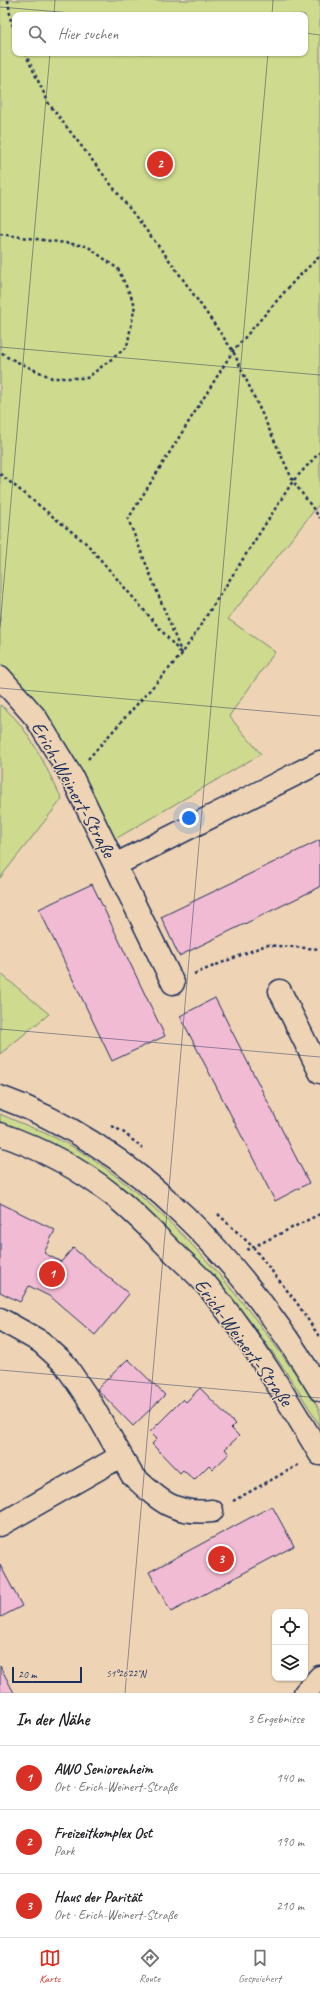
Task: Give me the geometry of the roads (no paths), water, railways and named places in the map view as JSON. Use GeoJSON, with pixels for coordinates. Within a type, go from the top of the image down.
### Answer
{"type":"FeatureCollection","features":[{"type":"Feature","properties":{"kind":"street","name":"Erich-Weinert-Straße"},"geometry":{"type":"LineString","coordinates":[[0,677],[36,718],[72,777],[173,983]]}},
{"type":"Feature","properties":{"kind":"street","name":"Erich-Weinert-Straße"},"geometry":{"type":"LineString","coordinates":[[115,865],[320,762]]}},
{"type":"Feature","properties":{"kind":"street"},"geometry":{"type":"LineString","coordinates":[[280,991],[320,1072]]}},
{"type":"Feature","properties":{"kind":"street","name":"Erich-Weinert-Straße"},"geometry":{"type":"LineString","coordinates":[[0,1097],[23,1105],[76,1132],[125,1164],[184,1216],[226,1260],[268,1313],[320,1390]]}},
{"type":"Feature","properties":{"kind":"street","name":"Erich-Weinert-Straße"},"geometry":{"type":"LineString","coordinates":[[0,1134],[36,1149],[93,1181],[114,1196],[144,1222],[208,1287],[250,1343],[289,1402],[320,1454]]}},
{"type":"Feature","properties":{"kind":"street"},"geometry":{"type":"LineString","coordinates":[[0,1319],[41,1342],[64,1363],[89,1400],[132,1475],[166,1504],[195,1513],[212,1511]]}},
{"type":"Feature","properties":{"kind":"street"},"geometry":{"type":"LineString","coordinates":[[0,1525],[121,1456]]}},
{"type":"Feature","properties":{"kind":"street"},"geometry":{"type":"LineString","coordinates":[[305,1693],[320,1677]]}},
{"type":"Feature","properties":{"kind":"place","name":"Freizeitkomplex Ost"},"geometry":{"type":"Point","coordinates":[160,164]}},
{"type":"Feature","properties":{"kind":"place","name":"AWO Seniorenheim"},"geometry":{"type":"Point","coordinates":[52,1274]}},
{"type":"Feature","properties":{"kind":"place","name":"Haus der Parität"},"geometry":{"type":"Point","coordinates":[221,1559]}}]}
